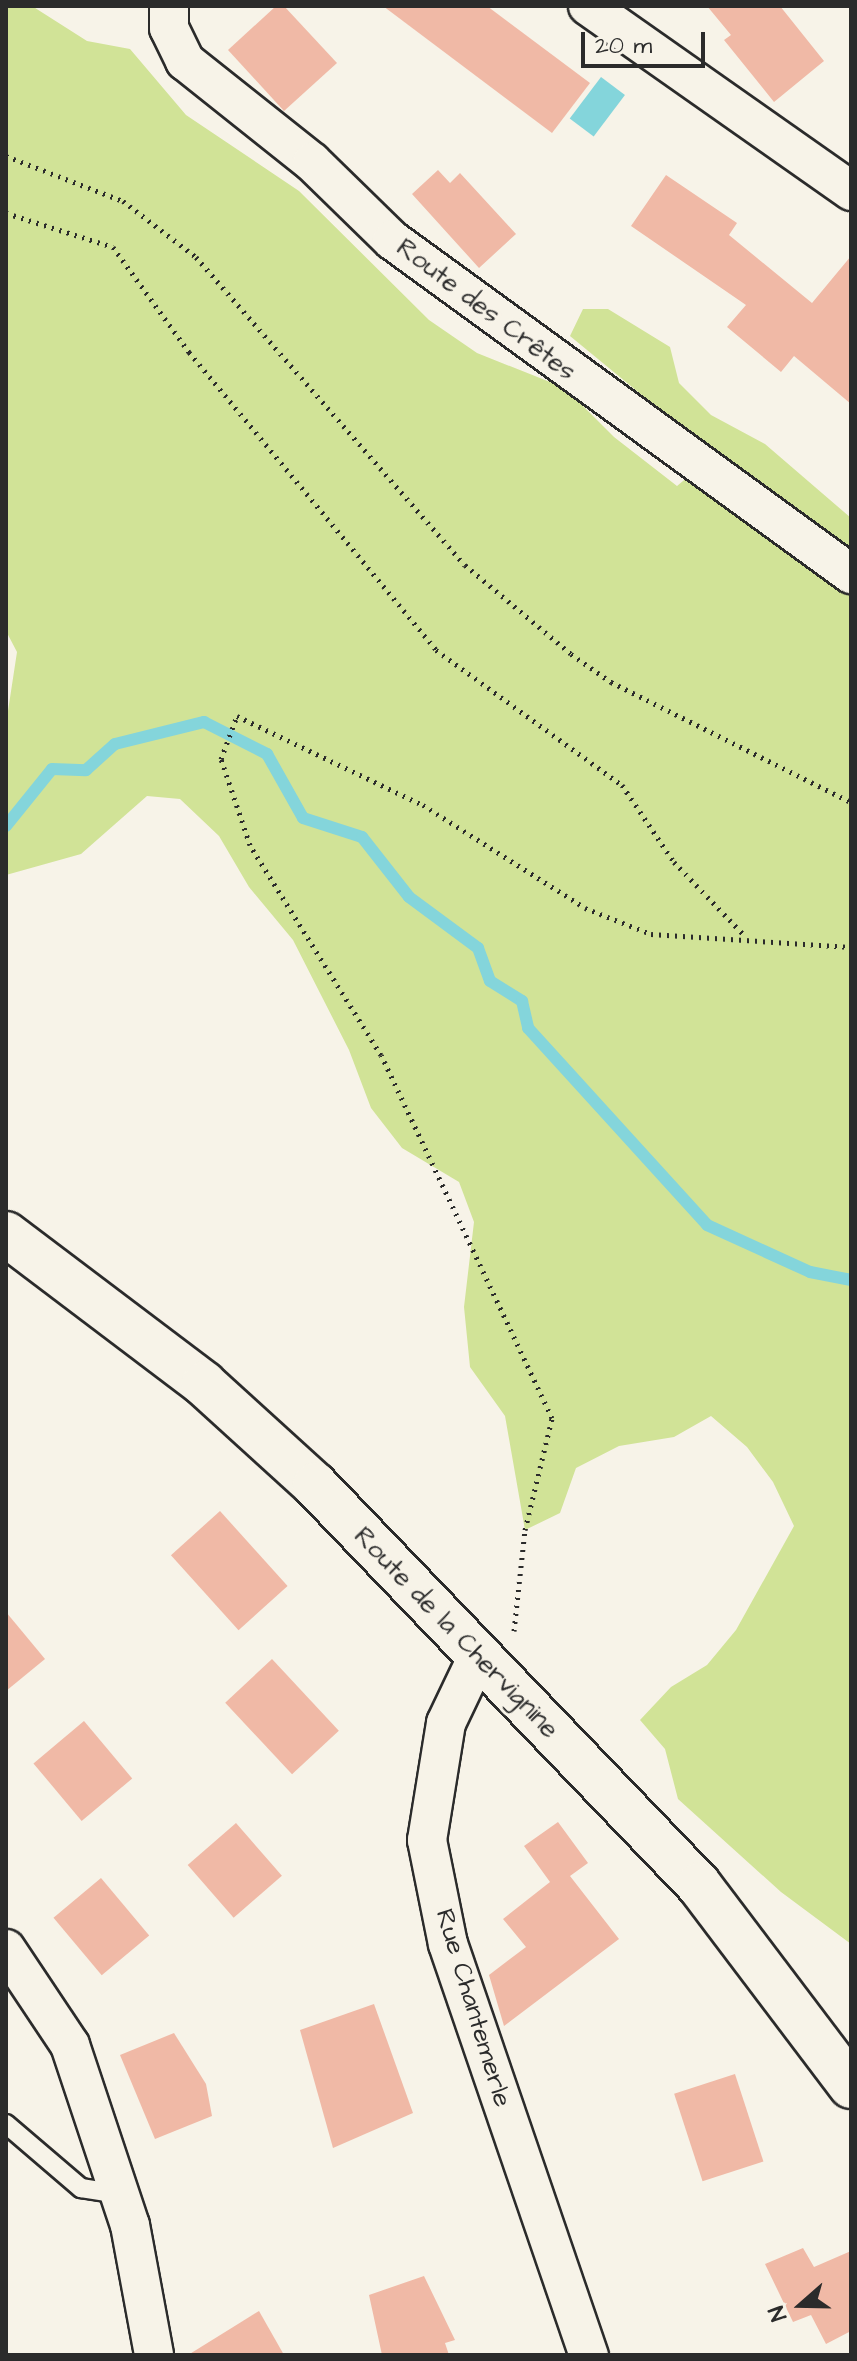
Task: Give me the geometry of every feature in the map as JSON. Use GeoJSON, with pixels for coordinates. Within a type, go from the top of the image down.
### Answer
{"type":"FeatureCollection","features":[{"type":"Feature","properties":{"kind":"street","name":"Route des Crêtes"},"geometry":{"type":"LineString","coordinates":[[169,6],[169,28],[185,61],[312,162],[392,240],[851,574]]}},
{"type":"Feature","properties":{"kind":"street"},"geometry":{"type":"LineString","coordinates":[[588,6],[851,191]]}},
{"type":"Feature","properties":{"kind":"street","name":"Route de la Chervignine"},"geometry":{"type":"LineString","coordinates":[[6,1234],[251,1423],[494,1646],[699,1885],[851,2086]]}},
{"type":"Feature","properties":{"kind":"street","name":"Rue Chantemerle"},"geometry":{"type":"LineString","coordinates":[[494,1646],[446,1723],[427,1840],[448,1944],[589,2355]]}},
{"type":"Feature","properties":{"kind":"street"},"geometry":{"type":"LineString","coordinates":[[6,1949],[70,2045],[120,2194],[154,2355]]}},
{"type":"Feature","properties":{"kind":"lane"},"geometry":{"type":"LineString","coordinates":[[6,2124],[81,2188],[120,2194]]}},
{"type":"Feature","properties":{"kind":"path"},"geometry":{"type":"LineString","coordinates":[[6,156],[123,201],[196,257],[465,565],[571,654],[611,682],[851,802]]}},
{"type":"Feature","properties":{"kind":"path"},"geometry":{"type":"LineString","coordinates":[[6,213],[113,247],[189,352],[436,650],[622,785],[674,862],[745,936]]}},
{"type":"Feature","properties":{"kind":"path"},"geometry":{"type":"LineString","coordinates":[[494,1646],[552,1418],[381,1055],[250,845],[221,759],[237,716],[423,805],[585,908],[651,934],[745,936],[851,947]]}},
{"type":"Feature","properties":{"kind":"green space"},"geometry":{"type":"Polygon","coordinates":[[[6,6],[32,6],[87,41],[130,49],[186,115],[299,191],[429,320],[477,353],[565,388],[614,437],[677,486],[701,466],[705,447],[570,336],[583,309],[608,309],[670,347],[679,383],[711,415],[765,444],[851,518],[851,1944],[781,1892],[678,1799],[665,1749],[640,1720],[671,1687],[707,1665],[736,1630],[794,1526],[773,1482],[747,1447],[711,1416],[674,1437],[619,1446],[576,1468],[560,1513],[525,1530],[505,1416],[470,1367],[464,1307],[474,1222],[459,1182],[402,1148],[371,1108],[349,1050],[293,940],[249,887],[219,836],[180,799],[147,796],[81,854],[6,875],[6,724],[17,652],[6,631],[6,6]]]}},
{"type":"Feature","properties":{"kind":"water"},"geometry":{"type":"Polygon","coordinates":[[[601,77],[625,95],[594,137],[570,119],[601,77]]]}},
{"type":"Feature","properties":{"kind":"building"},"geometry":{"type":"Polygon","coordinates":[[[276,6],[284,6],[337,63],[284,111],[228,50],[276,6]]]}},
{"type":"Feature","properties":{"kind":"building"},"geometry":{"type":"Polygon","coordinates":[[[383,6],[487,6],[590,83],[552,133],[383,6]]]}},
{"type":"Feature","properties":{"kind":"building"},"geometry":{"type":"Polygon","coordinates":[[[707,6],[780,6],[824,61],[774,102],[724,40],[731,35],[707,6]]]}},
{"type":"Feature","properties":{"kind":"building"},"geometry":{"type":"Polygon","coordinates":[[[438,170],[450,183],[460,173],[516,234],[479,268],[412,194],[438,170]]]}},
{"type":"Feature","properties":{"kind":"building"},"geometry":{"type":"Polygon","coordinates":[[[666,175],[737,223],[729,235],[812,303],[851,256],[851,404],[794,356],[781,372],[727,327],[746,305],[631,226],[666,175]]]}},
{"type":"Feature","properties":{"kind":"building"},"geometry":{"type":"Polygon","coordinates":[[[220,1511],[288,1586],[239,1630],[171,1555],[220,1511]]]}},
{"type":"Feature","properties":{"kind":"building"},"geometry":{"type":"Polygon","coordinates":[[[6,1612],[45,1659],[6,1691],[6,1612]]]}},
{"type":"Feature","properties":{"kind":"building"},"geometry":{"type":"Polygon","coordinates":[[[272,1659],[339,1731],[292,1774],[225,1703],[272,1659]]]}},
{"type":"Feature","properties":{"kind":"building"},"geometry":{"type":"Polygon","coordinates":[[[84,1721],[132,1778],[82,1821],[33,1763],[84,1721]]]}},
{"type":"Feature","properties":{"kind":"building"},"geometry":{"type":"Polygon","coordinates":[[[558,1822],[588,1863],[570,1876],[619,1939],[504,2026],[489,1975],[526,1947],[503,1919],[550,1882],[524,1846],[558,1822]]]}},
{"type":"Feature","properties":{"kind":"building"},"geometry":{"type":"Polygon","coordinates":[[[236,1823],[282,1876],[234,1918],[188,1865],[236,1823]]]}},
{"type":"Feature","properties":{"kind":"building"},"geometry":{"type":"Polygon","coordinates":[[[101,1878],[149,1935],[102,1975],[54,1918],[101,1878]]]}},
{"type":"Feature","properties":{"kind":"building"},"geometry":{"type":"Polygon","coordinates":[[[374,2004],[413,2113],[333,2148],[300,2030],[374,2004]]]}},
{"type":"Feature","properties":{"kind":"building"},"geometry":{"type":"Polygon","coordinates":[[[174,2033],[206,2084],[212,2116],[155,2139],[120,2055],[174,2033]]]}},
{"type":"Feature","properties":{"kind":"building"},"geometry":{"type":"Polygon","coordinates":[[[735,2074],[763,2161],[703,2181],[674,2094],[735,2074]]]}},
{"type":"Feature","properties":{"kind":"building"},"geometry":{"type":"Polygon","coordinates":[[[803,2248],[814,2267],[851,2251],[851,2331],[826,2344],[811,2315],[793,2322],[765,2264],[803,2248]]]}},
{"type":"Feature","properties":{"kind":"building"},"geometry":{"type":"Polygon","coordinates":[[[424,2276],[455,2340],[445,2343],[449,2355],[382,2355],[369,2295],[424,2276]]]}},
{"type":"Feature","properties":{"kind":"building"},"geometry":{"type":"Polygon","coordinates":[[[259,2311],[284,2355],[188,2355],[238,2324],[259,2311]]]}},
{"type":"Feature","properties":{"kind":"waterway"},"geometry":{"type":"LineString","coordinates":[[6,826],[52,769],[86,770],[115,744],[204,722],[267,754],[303,818],[362,837],[409,897],[478,948],[490,981],[522,1001],[528,1028],[707,1225],[810,1272],[851,1280]]}}]}
